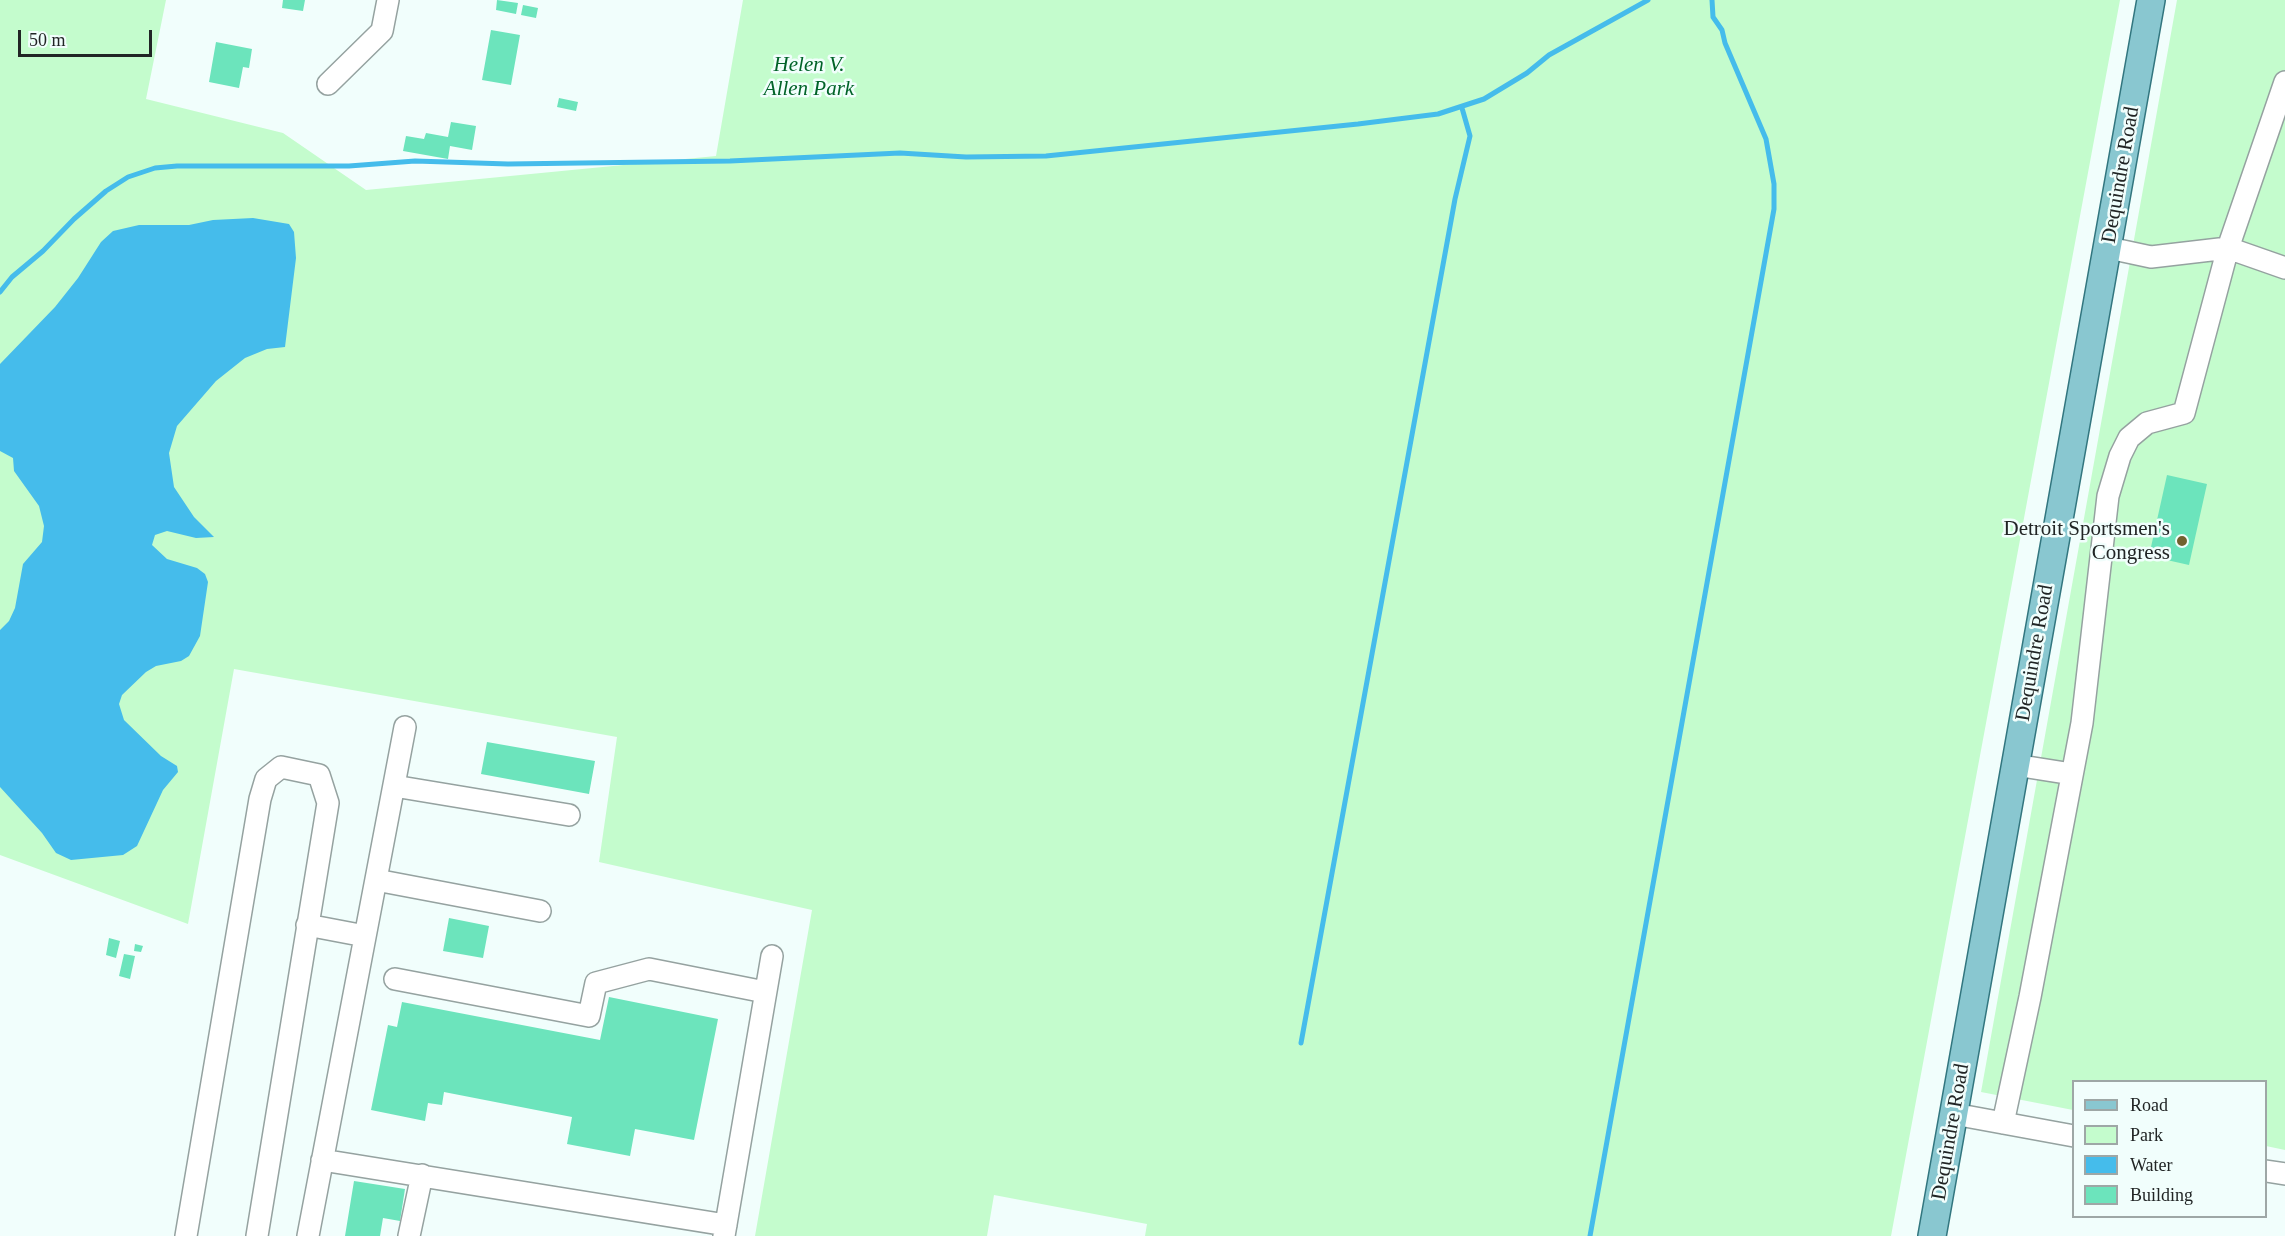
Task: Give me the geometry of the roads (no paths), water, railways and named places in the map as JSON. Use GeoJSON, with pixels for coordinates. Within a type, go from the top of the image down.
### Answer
{"type":"FeatureCollection","features":[{"type":"Feature","properties":{"kind":"main road","name":"Dequindre Road"},"geometry":{"type":"LineString","coordinates":[[1932,1236],[2109,248],[2151,0]]}},
{"type":"Feature","properties":{"kind":"street"},"geometry":{"type":"LineString","coordinates":[[328,84],[382,31],[388,0]]}},
{"type":"Feature","properties":{"kind":"street"},"geometry":{"type":"LineString","coordinates":[[2003,1123],[2030,997],[2082,723],[2106,511],[2113,477],[2129,438],[2147,423],[2184,413],[2228,248],[2285,82]]}},
{"type":"Feature","properties":{"kind":"street"},"geometry":{"type":"LineString","coordinates":[[2109,248],[2151,257],[2228,248],[2285,268]]}},
{"type":"Feature","properties":{"kind":"street"},"geometry":{"type":"LineString","coordinates":[[308,1236],[405,727]]}},
{"type":"Feature","properties":{"kind":"street"},"geometry":{"type":"LineString","coordinates":[[2015,765],[2072,774]]}},
{"type":"Feature","properties":{"kind":"street"},"geometry":{"type":"LineString","coordinates":[[186,1236],[260,799],[266,779],[281,767],[319,775],[328,803],[257,1236]]}},
{"type":"Feature","properties":{"kind":"street"},"geometry":{"type":"LineString","coordinates":[[394,786],[569,815]]}},
{"type":"Feature","properties":{"kind":"street"},"geometry":{"type":"LineString","coordinates":[[376,880],[540,911]]}},
{"type":"Feature","properties":{"kind":"street"},"geometry":{"type":"LineString","coordinates":[[308,925],[365,936]]}},
{"type":"Feature","properties":{"kind":"street"},"geometry":{"type":"LineString","coordinates":[[322,1160],[422,1175],[725,1230],[772,956]]}},
{"type":"Feature","properties":{"kind":"street"},"geometry":{"type":"LineString","coordinates":[[395,979],[589,1016],[596,983],[649,969],[765,992]]}},
{"type":"Feature","properties":{"kind":"street"},"geometry":{"type":"LineString","coordinates":[[1954,1114],[2072,1136]]}},
{"type":"Feature","properties":{"kind":"street"},"geometry":{"type":"LineString","coordinates":[[2267,1171],[2285,1174]]}},
{"type":"Feature","properties":{"kind":"street"},"geometry":{"type":"LineString","coordinates":[[409,1236],[422,1175]]}},
{"type":"Feature","properties":{"kind":"water"},"geometry":{"type":"Polygon","coordinates":[[[253,218],[289,224],[294,232],[296,258],[285,347],[267,349],[245,358],[216,381],[177,426],[169,453],[174,487],[194,517],[214,537],[196,538],[167,531],[155,535],[152,545],[167,559],[197,568],[205,574],[208,582],[200,636],[189,656],[181,661],[156,666],[146,672],[122,695],[119,704],[124,720],[161,756],[177,766],[178,772],[163,790],[137,846],[123,855],[71,860],[56,853],[42,833],[0,787],[0,630],[9,621],[15,608],[23,564],[42,542],[44,526],[39,506],[14,471],[13,458],[0,451],[0,364],[55,307],[78,278],[101,242],[113,231],[139,225],[189,225],[213,220],[253,218]]]}},
{"type":"Feature","properties":{"kind":"waterway"},"geometry":{"type":"LineString","coordinates":[[0,292],[12,277],[106,191],[128,177],[155,168],[349,166],[415,161],[508,164],[730,161],[900,153],[966,157],[1046,156],[1358,124],[1438,114],[1484,99],[1527,73],[1549,55],[1648,0]]}},
{"type":"Feature","properties":{"kind":"waterway"},"geometry":{"type":"LineString","coordinates":[[1590,1236],[1774,209],[1774,184],[1766,139],[1725,43],[1722,30],[1713,17],[1712,0]]}},
{"type":"Feature","properties":{"kind":"waterway"},"geometry":{"type":"LineString","coordinates":[[1301,1043],[1455,199],[1470,136],[1462,108]]}},
{"type":"Feature","properties":{"kind":"place","name":"Detroit Sportsmen's Congress"},"geometry":{"type":"Point","coordinates":[2182,541]}},
{"type":"Feature","properties":{"kind":"park label","name":"Helen V. Allen Park"},"geometry":{"type":"Point","coordinates":[809,77]}}]}
